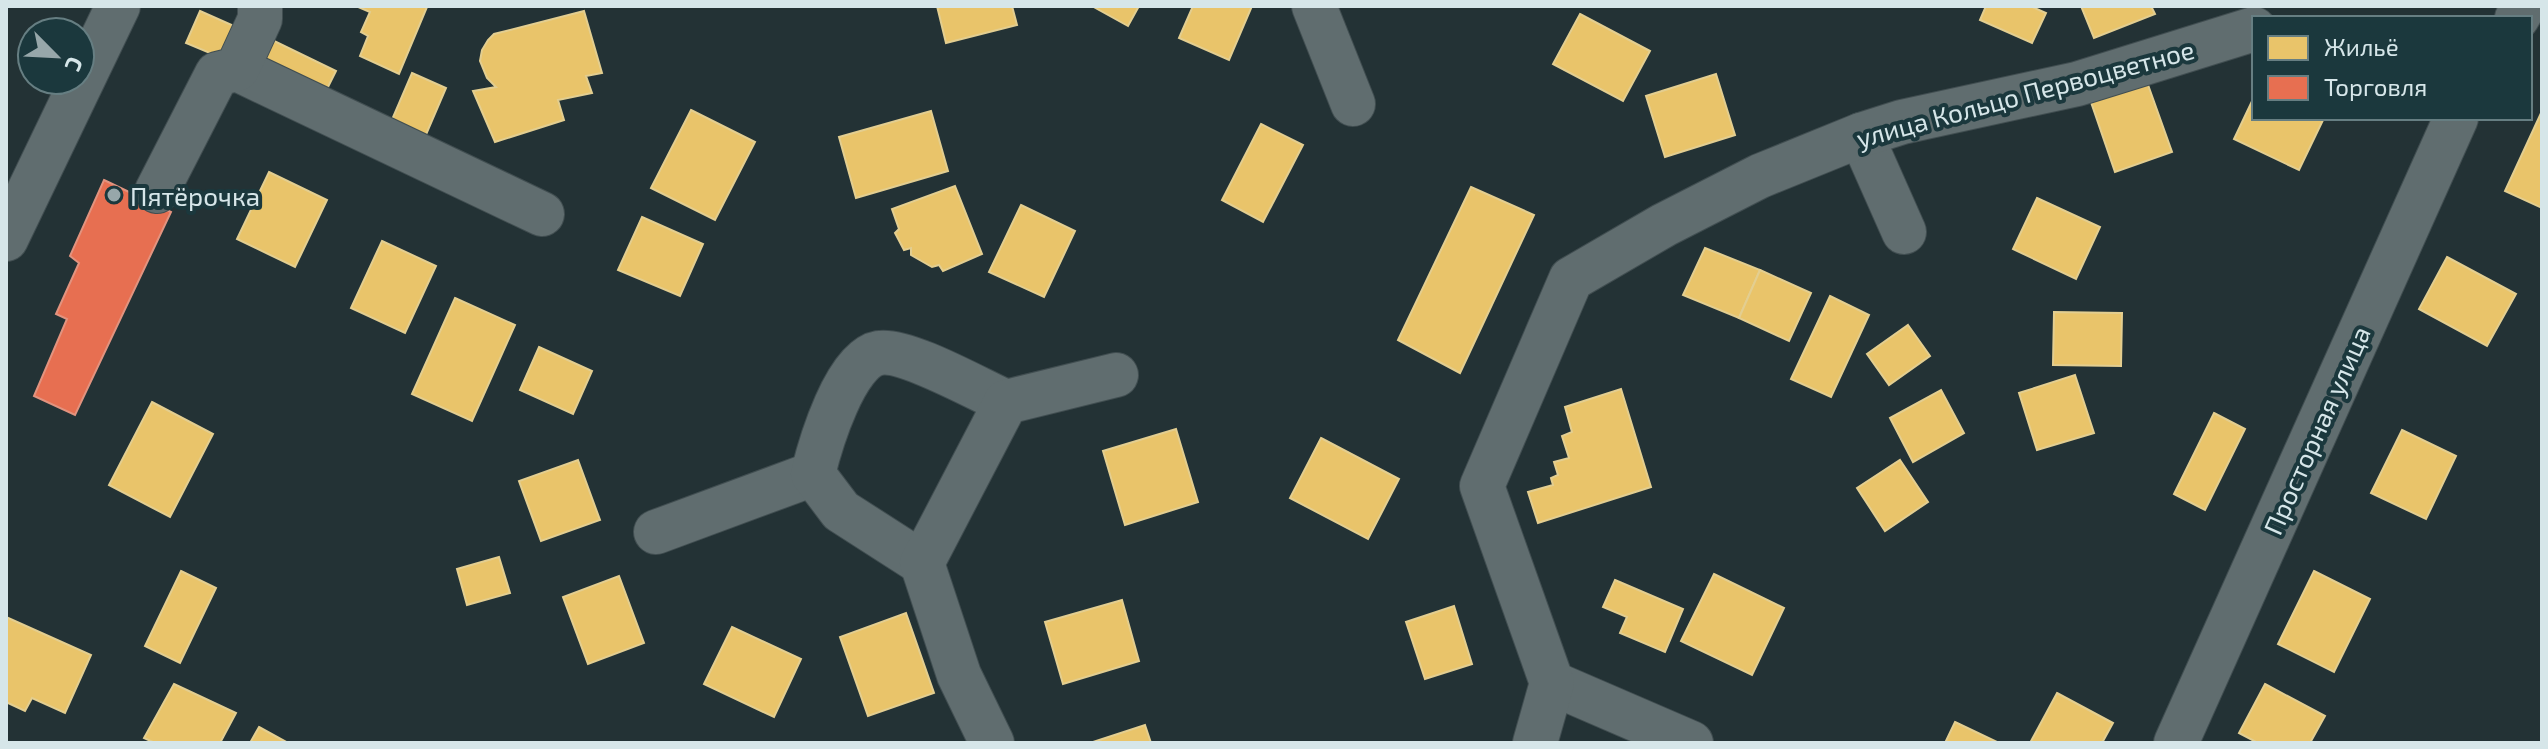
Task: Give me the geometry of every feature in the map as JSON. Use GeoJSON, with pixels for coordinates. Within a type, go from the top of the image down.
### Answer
{"type":"FeatureCollection","features":[{"type":"Feature","properties":{"kind":"street"},"geometry":{"type":"LineString","coordinates":[[6,239],[118,6]]}},
{"type":"Feature","properties":{"kind":"street"},"geometry":{"type":"LineString","coordinates":[[237,69],[260,19],[260,6]]}},
{"type":"Feature","properties":{"kind":"street"},"geometry":{"type":"LineString","coordinates":[[1314,6],[1353,104]]}},
{"type":"Feature","properties":{"kind":"street","name":"улица Кольцо Первоцветное"},"geometry":{"type":"LineString","coordinates":[[1552,683],[1482,486],[1571,279],[1664,225],[1760,176],[1861,135],[1902,122],[2077,84],[2252,30]]}},
{"type":"Feature","properties":{"kind":"street"},"geometry":{"type":"LineString","coordinates":[[157,191],[217,74],[237,69],[542,214]]}},
{"type":"Feature","properties":{"kind":"street","name":"Просторная улица"},"geometry":{"type":"LineString","coordinates":[[2176,743],[2455,120]]}},
{"type":"Feature","properties":{"kind":"street"},"geometry":{"type":"LineString","coordinates":[[1861,135],[1904,232]]}},
{"type":"Feature","properties":{"kind":"street"},"geometry":{"type":"LineString","coordinates":[[813,474],[822,436],[856,366],[878,353],[904,355],[1006,402],[1116,375]]}},
{"type":"Feature","properties":{"kind":"street"},"geometry":{"type":"LineString","coordinates":[[922,563],[1006,402]]}},
{"type":"Feature","properties":{"kind":"street"},"geometry":{"type":"LineString","coordinates":[[656,532],[813,474]]}},
{"type":"Feature","properties":{"kind":"street"},"geometry":{"type":"LineString","coordinates":[[813,474],[841,511],[922,563],[959,675],[992,743]]}},
{"type":"Feature","properties":{"kind":"street"},"geometry":{"type":"LineString","coordinates":[[1535,743],[1552,683],[1691,743]]}},
{"type":"Feature","properties":{"kind":"building: Жильё"},"geometry":{"type":"Polygon","coordinates":[[[356,6],[427,7],[399,74],[360,56],[368,36],[361,32],[370,12],[356,6]]]}},
{"type":"Feature","properties":{"kind":"building: Жильё"},"geometry":{"type":"Polygon","coordinates":[[[937,6],[1012,6],[1017,25],[946,43],[937,6]]]}},
{"type":"Feature","properties":{"kind":"building: Жильё"},"geometry":{"type":"Polygon","coordinates":[[[1092,6],[1139,6],[1128,26],[1092,6]]]}},
{"type":"Feature","properties":{"kind":"building: Жильё"},"geometry":{"type":"Polygon","coordinates":[[[1193,6],[1252,6],[1229,60],[1179,38],[1193,6]]]}},
{"type":"Feature","properties":{"kind":"building: Жильё"},"geometry":{"type":"Polygon","coordinates":[[[1986,6],[2030,6],[2046,13],[2032,43],[1980,20],[1986,6]]]}},
{"type":"Feature","properties":{"kind":"building: Жильё"},"geometry":{"type":"Polygon","coordinates":[[[2081,6],[2151,6],[2155,14],[2094,38],[2081,6]]]}},
{"type":"Feature","properties":{"kind":"building: Жильё"},"geometry":{"type":"Polygon","coordinates":[[[200,11],[243,30],[229,61],[186,43],[200,11]]]}},
{"type":"Feature","properties":{"kind":"building: Жильё"},"geometry":{"type":"Polygon","coordinates":[[[584,11],[602,73],[586,76],[592,93],[558,100],[564,120],[495,142],[473,91],[496,87],[487,78],[480,61],[488,40],[494,34],[584,11]]]}},
{"type":"Feature","properties":{"kind":"building: Жильё"},"geometry":{"type":"Polygon","coordinates":[[[1580,14],[1650,51],[1623,101],[1553,64],[1580,14]]]}},
{"type":"Feature","properties":{"kind":"building: Жильё"},"geometry":{"type":"Polygon","coordinates":[[[270,39],[336,71],[326,91],[260,60],[270,39]]]}},
{"type":"Feature","properties":{"kind":"building: Жильё"},"geometry":{"type":"Polygon","coordinates":[[[412,73],[446,88],[425,137],[391,122],[412,73]]]}},
{"type":"Feature","properties":{"kind":"building: Жильё"},"geometry":{"type":"Polygon","coordinates":[[[1716,74],[1735,135],[1665,157],[1646,96],[1716,74]]]}},
{"type":"Feature","properties":{"kind":"building: Жильё"},"geometry":{"type":"Polygon","coordinates":[[[2147,82],[2172,152],[2115,172],[2091,102],[2147,82]]]}},
{"type":"Feature","properties":{"kind":"building: Жильё"},"geometry":{"type":"Polygon","coordinates":[[[2252,101],[2252,120],[2323,120],[2299,170],[2234,139],[2252,101]]]}},
{"type":"Feature","properties":{"kind":"building: Жильё"},"geometry":{"type":"Polygon","coordinates":[[[691,110],[755,142],[715,220],[651,188],[691,110]]]}},
{"type":"Feature","properties":{"kind":"building: Жильё"},"geometry":{"type":"Polygon","coordinates":[[[931,111],[948,171],[856,198],[839,137],[931,111]]]}},
{"type":"Feature","properties":{"kind":"building: Жильё"},"geometry":{"type":"Polygon","coordinates":[[[2542,111],[2542,208],[2505,191],[2542,111]]]}},
{"type":"Feature","properties":{"kind":"building: Жильё"},"geometry":{"type":"Polygon","coordinates":[[[1261,124],[1303,145],[1263,222],[1222,200],[1261,124]]]}},
{"type":"Feature","properties":{"kind":"building: Жильё"},"geometry":{"type":"Polygon","coordinates":[[[269,172],[327,200],[295,267],[237,239],[269,172]]]}},
{"type":"Feature","properties":{"kind":"building: Жильё"},"geometry":{"type":"Polygon","coordinates":[[[955,186],[982,254],[943,271],[939,265],[932,267],[911,255],[911,248],[904,250],[895,233],[899,229],[892,209],[955,186]]]}},
{"type":"Feature","properties":{"kind":"building: Жильё"},"geometry":{"type":"Polygon","coordinates":[[[1471,187],[1534,215],[1460,373],[1398,340],[1471,187]]]}},
{"type":"Feature","properties":{"kind":"building: Жильё"},"geometry":{"type":"Polygon","coordinates":[[[2037,198],[2100,227],[2076,279],[2013,249],[2037,198]]]}},
{"type":"Feature","properties":{"kind":"building: Жильё"},"geometry":{"type":"Polygon","coordinates":[[[1021,205],[1075,231],[1044,297],[989,272],[1021,205]]]}},
{"type":"Feature","properties":{"kind":"building: Жильё"},"geometry":{"type":"Polygon","coordinates":[[[642,217],[703,244],[680,296],[618,270],[642,217]]]}},
{"type":"Feature","properties":{"kind":"building: Жильё"},"geometry":{"type":"Polygon","coordinates":[[[382,241],[436,266],[405,333],[351,308],[382,241]]]}},
{"type":"Feature","properties":{"kind":"building: Жильё"},"geometry":{"type":"Polygon","coordinates":[[[1705,248],[1760,270],[1739,318],[1683,295],[1705,248]]]}},
{"type":"Feature","properties":{"kind":"building: Жильё"},"geometry":{"type":"Polygon","coordinates":[[[2447,257],[2516,294],[2487,346],[2419,309],[2447,257]]]}},
{"type":"Feature","properties":{"kind":"building: Жильё"},"geometry":{"type":"Polygon","coordinates":[[[1760,270],[1811,293],[1789,341],[1739,318],[1760,270]]]}},
{"type":"Feature","properties":{"kind":"building: Жильё"},"geometry":{"type":"Polygon","coordinates":[[[1830,296],[1869,315],[1831,397],[1791,379],[1830,296]]]}},
{"type":"Feature","properties":{"kind":"building: Жильё"},"geometry":{"type":"Polygon","coordinates":[[[455,298],[515,325],[472,421],[412,394],[455,298]]]}},
{"type":"Feature","properties":{"kind":"building: Жильё"},"geometry":{"type":"Polygon","coordinates":[[[2054,312],[2122,313],[2121,366],[2053,365],[2054,312]]]}},
{"type":"Feature","properties":{"kind":"building: Жильё"},"geometry":{"type":"Polygon","coordinates":[[[1908,325],[1930,356],[1889,385],[1867,354],[1908,325]]]}},
{"type":"Feature","properties":{"kind":"building: Жильё"},"geometry":{"type":"Polygon","coordinates":[[[539,347],[592,371],[573,414],[520,390],[539,347]]]}},
{"type":"Feature","properties":{"kind":"building: Жильё"},"geometry":{"type":"Polygon","coordinates":[[[2075,375],[2094,433],[2037,450],[2019,393],[2075,375]]]}},
{"type":"Feature","properties":{"kind":"building: Жильё"},"geometry":{"type":"Polygon","coordinates":[[[1621,389],[1651,487],[1538,523],[1528,492],[1553,485],[1551,478],[1558,475],[1554,462],[1569,458],[1562,436],[1572,432],[1565,407],[1621,389]]]}},
{"type":"Feature","properties":{"kind":"building: Жильё"},"geometry":{"type":"Polygon","coordinates":[[[1941,390],[1964,433],[1913,462],[1890,418],[1941,390]]]}},
{"type":"Feature","properties":{"kind":"building: Жильё"},"geometry":{"type":"Polygon","coordinates":[[[152,402],[213,434],[170,517],[109,485],[152,402]]]}},
{"type":"Feature","properties":{"kind":"building: Жильё"},"geometry":{"type":"Polygon","coordinates":[[[2214,413],[2245,429],[2205,510],[2174,494],[2214,413]]]}},
{"type":"Feature","properties":{"kind":"building: Жильё"},"geometry":{"type":"Polygon","coordinates":[[[1176,429],[1198,502],[1125,525],[1103,451],[1176,429]]]}},
{"type":"Feature","properties":{"kind":"building: Жильё"},"geometry":{"type":"Polygon","coordinates":[[[2402,430],[2456,456],[2426,519],[2371,493],[2402,430]]]}},
{"type":"Feature","properties":{"kind":"building: Жильё"},"geometry":{"type":"Polygon","coordinates":[[[1321,438],[1399,479],[1368,539],[1290,498],[1321,438]]]}},
{"type":"Feature","properties":{"kind":"building: Жильё"},"geometry":{"type":"Polygon","coordinates":[[[578,460],[600,520],[541,541],[519,481],[578,460]]]}},
{"type":"Feature","properties":{"kind":"building: Жильё"},"geometry":{"type":"Polygon","coordinates":[[[1900,460],[1928,502],[1885,531],[1857,488],[1900,460]]]}},
{"type":"Feature","properties":{"kind":"building: Жильё"},"geometry":{"type":"Polygon","coordinates":[[[499,557],[510,593],[467,605],[457,569],[499,557]]]}},
{"type":"Feature","properties":{"kind":"building: Жильё"},"geometry":{"type":"Polygon","coordinates":[[[181,571],[216,588],[180,663],[145,646],[181,571]]]}},
{"type":"Feature","properties":{"kind":"building: Жильё"},"geometry":{"type":"Polygon","coordinates":[[[2314,571],[2370,599],[2334,672],[2278,644],[2314,571]]]}},
{"type":"Feature","properties":{"kind":"building: Жильё"},"geometry":{"type":"Polygon","coordinates":[[[1714,574],[1784,608],[1752,675],[1681,641],[1714,574]]]}},
{"type":"Feature","properties":{"kind":"building: Жильё"},"geometry":{"type":"Polygon","coordinates":[[[619,576],[644,643],[588,664],[563,597],[619,576]]]}},
{"type":"Feature","properties":{"kind":"building: Жильё"},"geometry":{"type":"Polygon","coordinates":[[[1615,580],[1683,609],[1665,652],[1620,633],[1627,617],[1603,607],[1615,580]]]}},
{"type":"Feature","properties":{"kind":"building: Жильё"},"geometry":{"type":"Polygon","coordinates":[[[1122,600],[1139,661],[1063,684],[1045,622],[1122,600]]]}},
{"type":"Feature","properties":{"kind":"building: Жильё"},"geometry":{"type":"Polygon","coordinates":[[[1454,606],[1472,664],[1425,679],[1406,622],[1454,606]]]}},
{"type":"Feature","properties":{"kind":"building: Жильё"},"geometry":{"type":"Polygon","coordinates":[[[906,613],[934,693],[868,716],[840,637],[906,613]]]}},
{"type":"Feature","properties":{"kind":"building: Жильё"},"geometry":{"type":"Polygon","coordinates":[[[6,617],[91,655],[65,713],[32,698],[25,711],[6,702],[6,617]]]}},
{"type":"Feature","properties":{"kind":"building: Жильё"},"geometry":{"type":"Polygon","coordinates":[[[732,627],[801,659],[774,717],[704,684],[732,627]]]}},
{"type":"Feature","properties":{"kind":"building: Жильё"},"geometry":{"type":"Polygon","coordinates":[[[174,684],[236,713],[220,743],[155,743],[144,738],[174,684]]]}},
{"type":"Feature","properties":{"kind":"building: Жильё"},"geometry":{"type":"Polygon","coordinates":[[[2265,684],[2325,716],[2310,743],[2258,743],[2239,733],[2265,684]]]}},
{"type":"Feature","properties":{"kind":"building: Жильё"},"geometry":{"type":"Polygon","coordinates":[[[2057,693],[2113,723],[2102,743],[2030,743],[2057,693]]]}},
{"type":"Feature","properties":{"kind":"building: Жильё"},"geometry":{"type":"Polygon","coordinates":[[[1955,722],[1999,743],[1945,743],[1955,722]]]}},
{"type":"Feature","properties":{"kind":"building: Жильё"},"geometry":{"type":"Polygon","coordinates":[[[1145,725],[1151,743],[1090,743],[1145,725]]]}},
{"type":"Feature","properties":{"kind":"building: Жильё"},"geometry":{"type":"Polygon","coordinates":[[[259,727],[288,743],[250,743],[259,727]]]}},
{"type":"Feature","properties":{"kind":"building: Торговля"},"geometry":{"type":"Polygon","coordinates":[[[104,180],[171,212],[75,415],[34,396],[67,319],[56,314],[79,263],[70,256],[104,180]]]}},
{"type":"Feature","properties":{"kind":"place","name":"Пятёрочка"},"geometry":{"type":"Point","coordinates":[114,195]}}]}
